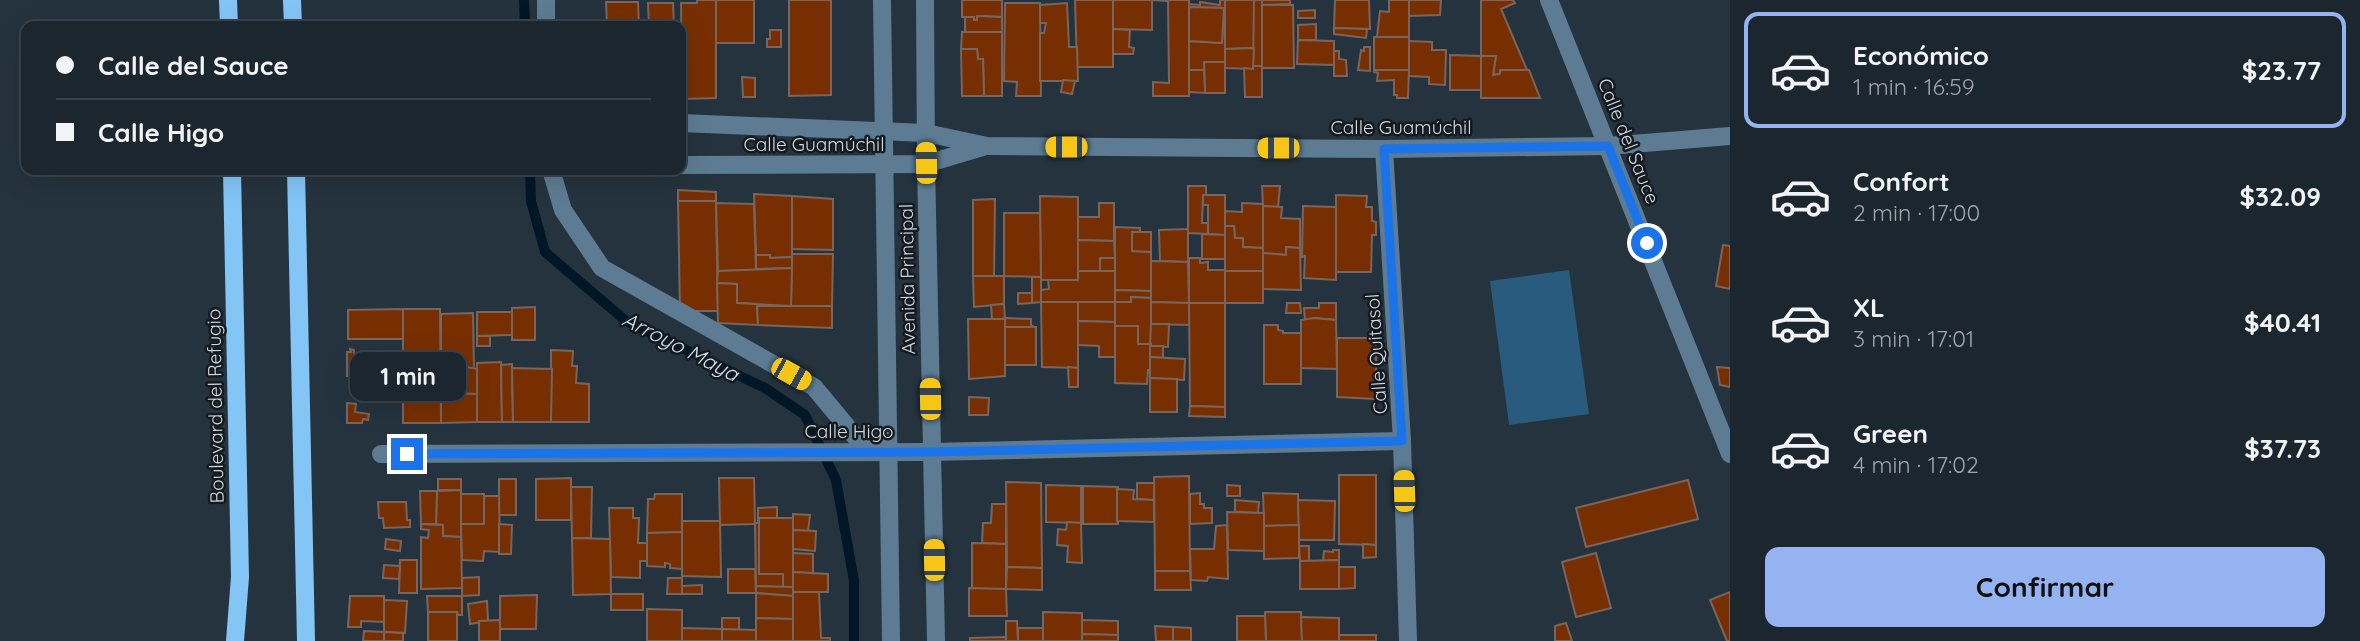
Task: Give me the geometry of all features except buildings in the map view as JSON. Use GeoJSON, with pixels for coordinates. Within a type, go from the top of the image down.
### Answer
{"type":"FeatureCollection","features":[{"type":"Feature","properties":{"kind":"main road"},"geometry":{"type":"LineString","coordinates":[[228,0],[229,21]]}},
{"type":"Feature","properties":{"kind":"main road"},"geometry":{"type":"LineString","coordinates":[[292,0],[293,21]]}},
{"type":"Feature","properties":{"kind":"main road","name":"Boulevard del Refugio"},"geometry":{"type":"LineString","coordinates":[[232,175],[240,578],[235,641]]}},
{"type":"Feature","properties":{"kind":"main road"},"geometry":{"type":"LineString","coordinates":[[296,175],[306,641]]}},
{"type":"Feature","properties":{"kind":"street"},"geometry":{"type":"LineString","coordinates":[[545,21],[546,0]]}},
{"type":"Feature","properties":{"kind":"street","name":"Avenida Principal"},"geometry":{"type":"LineString","coordinates":[[882,0],[891,641]]}},
{"type":"Feature","properties":{"kind":"street","name":"Avenida Principal"},"geometry":{"type":"LineString","coordinates":[[925,0],[936,641]]}},
{"type":"Feature","properties":{"kind":"street","name":"Calle del Sauce"},"geometry":{"type":"LineString","coordinates":[[1549,0],[1722,413],[1730,454]]}},
{"type":"Feature","properties":{"kind":"street","name":"Calle Guamúchil"},"geometry":{"type":"LineString","coordinates":[[686,123],[926,133],[987,146],[1384,149],[1608,146],[1730,136]]}},
{"type":"Feature","properties":{"kind":"street","name":"Calle Guamúchil"},"geometry":{"type":"LineString","coordinates":[[686,165],[926,163],[987,146]]}},
{"type":"Feature","properties":{"kind":"street","name":"Calle Quitasol"},"geometry":{"type":"LineString","coordinates":[[1384,149],[1402,441],[1408,641]]}},
{"type":"Feature","properties":{"kind":"street"},"geometry":{"type":"LineString","coordinates":[[552,175],[563,210],[602,268],[814,387],[859,452]]}},
{"type":"Feature","properties":{"kind":"street","name":"Calle Higo"},"geometry":{"type":"LineString","coordinates":[[381,454],[932,452],[1402,441]]}},
{"type":"Feature","properties":{"kind":"shaded area"},"geometry":{"type":"Polygon","coordinates":[[[1569,270],[1589,414],[1509,425],[1490,281],[1569,270]]]}},
{"type":"Feature","properties":{"kind":"waterway","name":"Arroyo Maya"},"geometry":{"type":"LineString","coordinates":[[524,0],[525,21]]}},
{"type":"Feature","properties":{"kind":"waterway","name":"Arroyo Maya"},"geometry":{"type":"LineString","coordinates":[[530,175],[531,201],[545,252],[626,321],[765,388],[805,415],[836,480],[854,581],[854,641]]}},
{"type":"Feature","properties":{"kind":"route"},"geometry":{"type":"LineString","coordinates":[[407,454],[932,452],[1402,441],[1384,149],[1608,146],[1647,243]]}}]}
